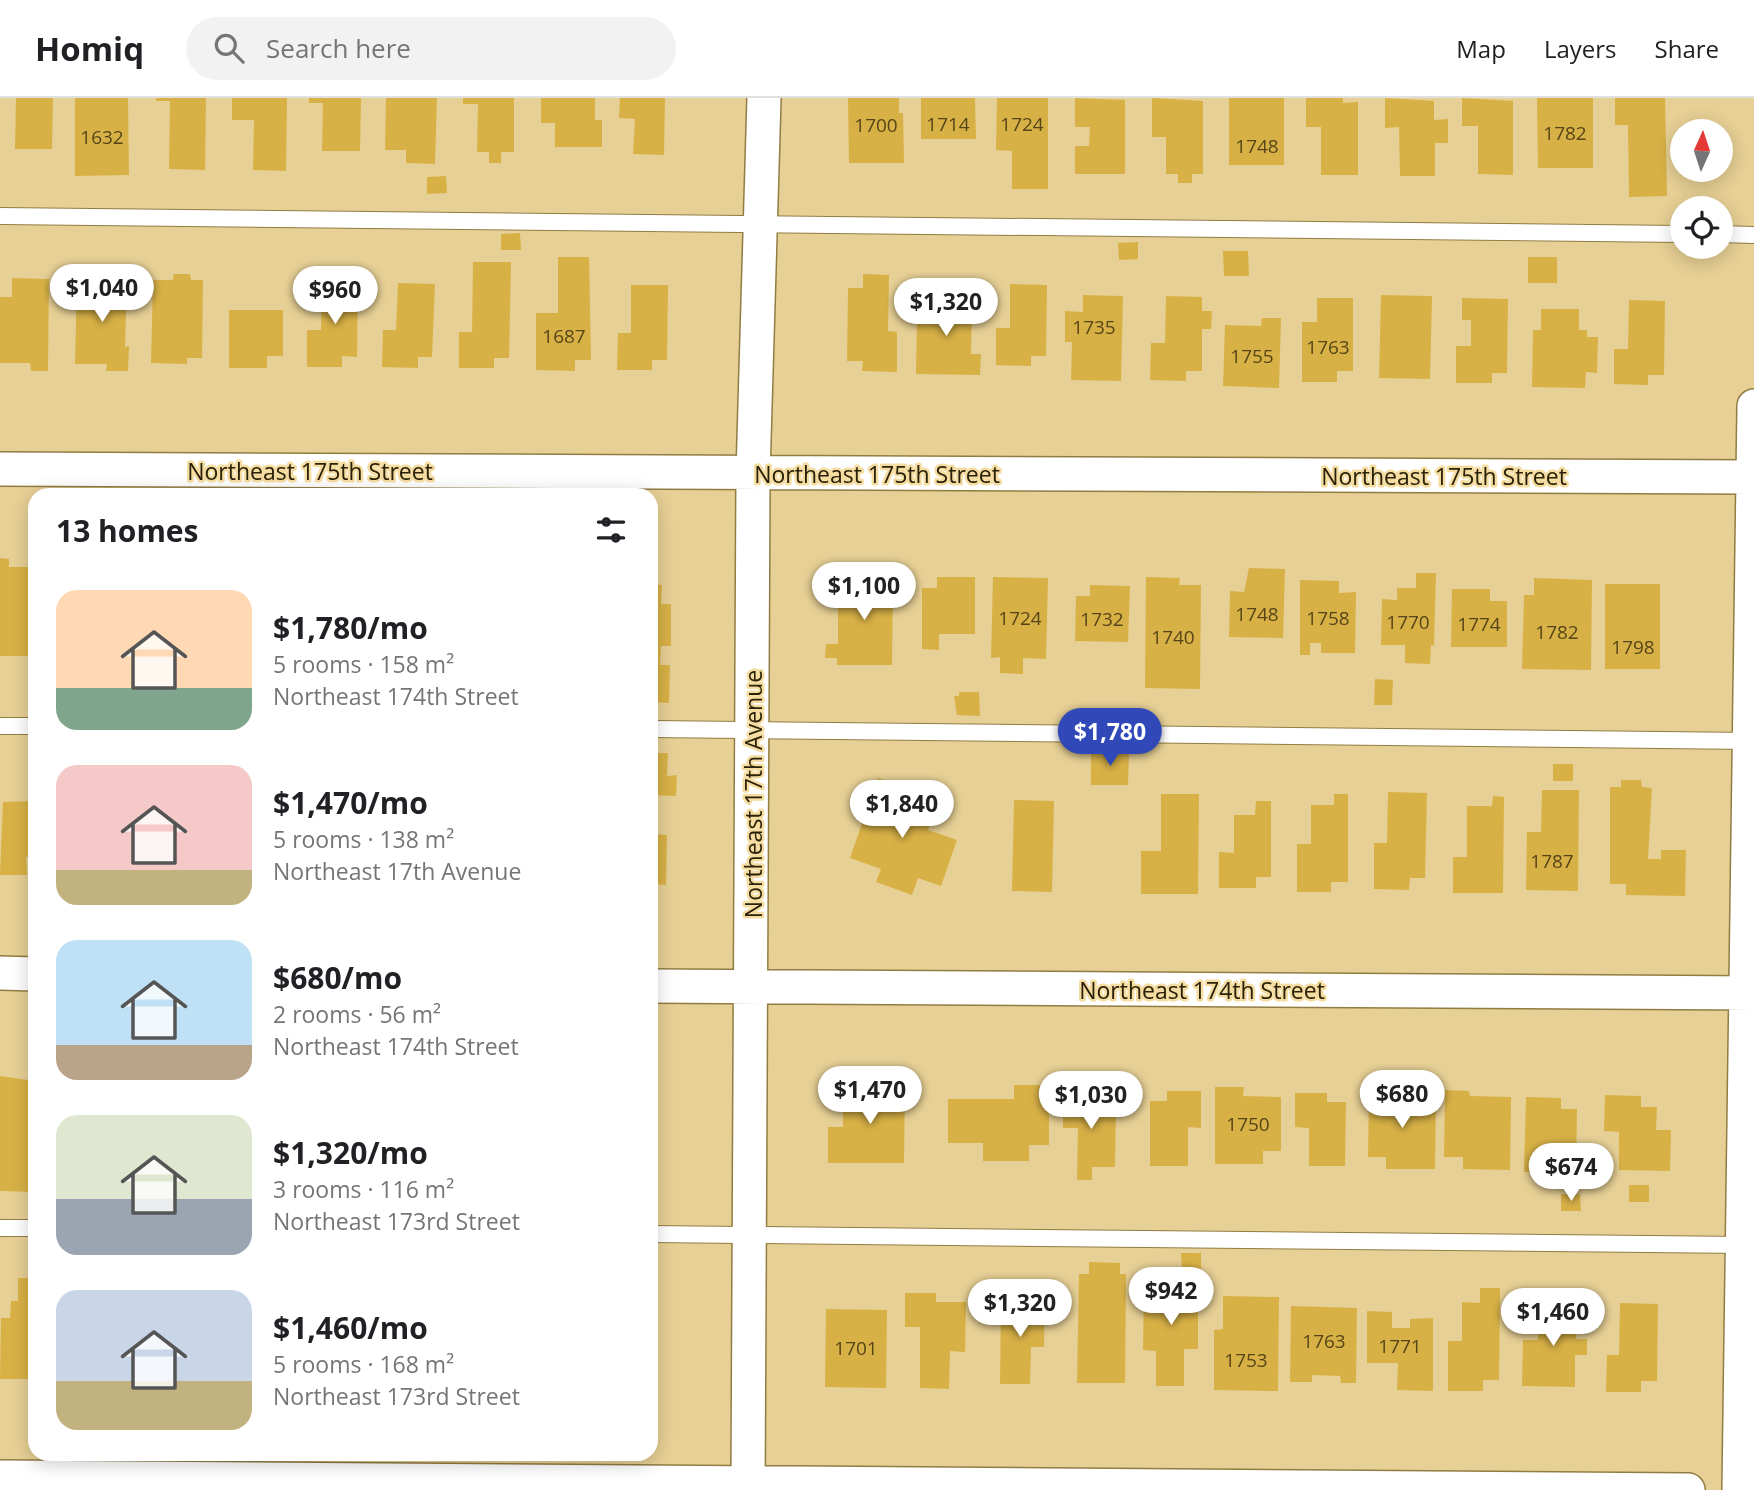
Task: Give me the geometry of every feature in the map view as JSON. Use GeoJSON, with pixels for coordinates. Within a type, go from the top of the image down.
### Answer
{"type":"FeatureCollection","features":[{"type":"Feature","properties":{"kind":"street","name":"Northeast 17th Avenue"},"geometry":{"type":"LineString","coordinates":[[748,1486],[753,474],[764,98]]}},
{"type":"Feature","properties":{"kind":"street"},"geometry":{"type":"LineString","coordinates":[[1740,1490],[1748,1245],[1754,406]]}},
{"type":"Feature","properties":{"kind":"street","name":"Northeast 175th Street"},"geometry":{"type":"LineString","coordinates":[[0,469],[1753,477]]}},
{"type":"Feature","properties":{"kind":"street"},"geometry":{"type":"LineString","coordinates":[[0,973],[28,974]]}},
{"type":"Feature","properties":{"kind":"street","name":"Northeast 174th Street"},"geometry":{"type":"LineString","coordinates":[[658,986],[1750,993]]}},
{"type":"Feature","properties":{"kind":"street"},"geometry":{"type":"LineString","coordinates":[[0,1477],[748,1486],[1688,1490]]}},
{"type":"Feature","properties":{"kind":"lane"},"geometry":{"type":"LineString","coordinates":[[0,216],[1670,234]]}},
{"type":"Feature","properties":{"kind":"lane"},"geometry":{"type":"LineString","coordinates":[[1733,234],[1754,235]]}},
{"type":"Feature","properties":{"kind":"lane"},"geometry":{"type":"LineString","coordinates":[[0,726],[28,726]]}},
{"type":"Feature","properties":{"kind":"lane"},"geometry":{"type":"LineString","coordinates":[[658,729],[1751,741]]}},
{"type":"Feature","properties":{"kind":"lane"},"geometry":{"type":"LineString","coordinates":[[0,1228],[28,1228]]}},
{"type":"Feature","properties":{"kind":"lane"},"geometry":{"type":"LineString","coordinates":[[658,1234],[1748,1245]]}},
{"type":"Feature","properties":{"kind":"building"},"geometry":{"type":"Polygon","coordinates":[[[16,98],[53,98],[52,149],[15,149],[16,98]]]}},
{"type":"Feature","properties":{"kind":"building"},"geometry":{"type":"Polygon","coordinates":[[[75,98],[128,98],[129,175],[75,176],[75,98]]]}},
{"type":"Feature","properties":{"kind":"building"},"geometry":{"type":"Polygon","coordinates":[[[156,98],[206,98],[205,170],[169,169],[170,101],[156,101],[156,98]]]}},
{"type":"Feature","properties":{"kind":"building"},"geometry":{"type":"Polygon","coordinates":[[[232,98],[287,98],[286,171],[253,170],[254,120],[232,120],[232,98]]]}},
{"type":"Feature","properties":{"kind":"building"},"geometry":{"type":"Polygon","coordinates":[[[309,98],[361,98],[360,151],[322,151],[323,103],[309,103],[309,98]]]}},
{"type":"Feature","properties":{"kind":"building"},"geometry":{"type":"Polygon","coordinates":[[[386,98],[437,98],[435,164],[406,163],[406,150],[385,150],[386,98]]]}},
{"type":"Feature","properties":{"kind":"building"},"geometry":{"type":"Polygon","coordinates":[[[463,98],[514,98],[514,152],[501,152],[501,163],[489,163],[489,152],[477,152],[478,104],[463,104],[463,98]]]}},
{"type":"Feature","properties":{"kind":"building"},"geometry":{"type":"Polygon","coordinates":[[[541,98],[595,98],[595,120],[602,120],[602,147],[555,147],[555,123],[541,123],[541,98]]]}},
{"type":"Feature","properties":{"kind":"building"},"geometry":{"type":"Polygon","coordinates":[[[620,98],[665,98],[664,155],[633,154],[635,119],[619,118],[620,98]]]}},
{"type":"Feature","properties":{"kind":"building"},"geometry":{"type":"Polygon","coordinates":[[[848,98],[899,98],[899,113],[903,113],[904,163],[849,163],[848,98]]]}},
{"type":"Feature","properties":{"kind":"building"},"geometry":{"type":"Polygon","coordinates":[[[921,98],[975,98],[976,139],[921,139],[921,98]]]}},
{"type":"Feature","properties":{"kind":"building"},"geometry":{"type":"Polygon","coordinates":[[[997,98],[1048,98],[1048,189],[1012,189],[1012,151],[996,150],[997,98]]]}},
{"type":"Feature","properties":{"kind":"building"},"geometry":{"type":"Polygon","coordinates":[[[1075,98],[1125,100],[1125,174],[1075,174],[1075,146],[1089,146],[1090,127],[1075,127],[1075,98]]]}},
{"type":"Feature","properties":{"kind":"building"},"geometry":{"type":"Polygon","coordinates":[[[1152,98],[1203,101],[1203,174],[1192,174],[1192,183],[1178,183],[1178,174],[1166,174],[1166,137],[1152,137],[1152,98]]]}},
{"type":"Feature","properties":{"kind":"building"},"geometry":{"type":"Polygon","coordinates":[[[1229,98],[1284,98],[1284,165],[1229,165],[1229,98]]]}},
{"type":"Feature","properties":{"kind":"building"},"geometry":{"type":"Polygon","coordinates":[[[1306,98],[1343,98],[1343,103],[1358,102],[1358,175],[1321,175],[1321,127],[1306,127],[1306,98]]]}},
{"type":"Feature","properties":{"kind":"building"},"geometry":{"type":"Polygon","coordinates":[[[1385,98],[1434,101],[1434,120],[1448,119],[1448,143],[1435,143],[1435,176],[1400,176],[1399,127],[1385,128],[1385,98]]]}},
{"type":"Feature","properties":{"kind":"building"},"geometry":{"type":"Polygon","coordinates":[[[1462,98],[1513,101],[1513,175],[1478,174],[1478,126],[1462,126],[1462,98]]]}},
{"type":"Feature","properties":{"kind":"building"},"geometry":{"type":"Polygon","coordinates":[[[1537,98],[1593,98],[1593,168],[1538,168],[1537,98]]]}},
{"type":"Feature","properties":{"kind":"building"},"geometry":{"type":"Polygon","coordinates":[[[1615,98],[1665,98],[1667,196],[1629,197],[1628,125],[1615,125],[1615,98]]]}},
{"type":"Feature","properties":{"kind":"building"},"geometry":{"type":"Polygon","coordinates":[[[446,176],[447,193],[427,194],[427,177],[446,176]]]}},
{"type":"Feature","properties":{"kind":"building"},"geometry":{"type":"Polygon","coordinates":[[[520,233],[521,250],[501,250],[501,234],[520,233]]]}},
{"type":"Feature","properties":{"kind":"building"},"geometry":{"type":"Polygon","coordinates":[[[1138,242],[1138,259],[1119,260],[1118,243],[1138,242]]]}},
{"type":"Feature","properties":{"kind":"building"},"geometry":{"type":"Polygon","coordinates":[[[1223,251],[1248,251],[1249,276],[1224,276],[1223,251]]]}},
{"type":"Feature","properties":{"kind":"building"},"geometry":{"type":"Polygon","coordinates":[[[558,257],[589,257],[591,360],[575,360],[575,371],[536,370],[536,313],[558,313],[558,257]]]}},
{"type":"Feature","properties":{"kind":"building"},"geometry":{"type":"Polygon","coordinates":[[[1528,257],[1557,257],[1557,283],[1528,283],[1528,257]]]}},
{"type":"Feature","properties":{"kind":"building"},"geometry":{"type":"Polygon","coordinates":[[[473,262],[511,262],[509,358],[494,358],[494,368],[459,368],[459,332],[472,332],[473,262]]]}},
{"type":"Feature","properties":{"kind":"building"},"geometry":{"type":"Polygon","coordinates":[[[174,274],[190,274],[191,280],[203,280],[202,358],[187,358],[187,364],[151,363],[153,280],[173,280],[174,274]]]}},
{"type":"Feature","properties":{"kind":"building"},"geometry":{"type":"Polygon","coordinates":[[[863,274],[889,275],[888,331],[897,332],[897,372],[862,371],[863,361],[847,361],[848,288],[863,288],[863,274]]]}},
{"type":"Feature","properties":{"kind":"building"},"geometry":{"type":"Polygon","coordinates":[[[12,278],[49,279],[48,371],[31,371],[30,363],[0,363],[0,297],[12,297],[12,278]]]}},
{"type":"Feature","properties":{"kind":"building"},"geometry":{"type":"Polygon","coordinates":[[[77,279],[127,280],[125,347],[129,346],[128,371],[106,371],[107,364],[75,364],[77,279]]]}},
{"type":"Feature","properties":{"kind":"building"},"geometry":{"type":"Polygon","coordinates":[[[322,282],[358,282],[357,357],[342,356],[342,367],[307,367],[307,330],[321,330],[322,282]]]}},
{"type":"Feature","properties":{"kind":"building"},"geometry":{"type":"Polygon","coordinates":[[[398,283],[435,284],[432,357],[418,357],[418,368],[382,367],[383,330],[396,330],[398,283]]]}},
{"type":"Feature","properties":{"kind":"building"},"geometry":{"type":"Polygon","coordinates":[[[1010,284],[1047,285],[1046,356],[1031,356],[1031,366],[996,365],[996,328],[1010,328],[1010,284]]]}},
{"type":"Feature","properties":{"kind":"building"},"geometry":{"type":"Polygon","coordinates":[[[631,285],[668,285],[667,360],[652,360],[652,370],[617,370],[618,333],[631,333],[631,285]]]}},
{"type":"Feature","properties":{"kind":"building"},"geometry":{"type":"Polygon","coordinates":[[[928,290],[941,291],[942,297],[972,297],[971,354],[981,354],[980,375],[916,374],[917,317],[928,317],[928,290]]]}},
{"type":"Feature","properties":{"kind":"building"},"geometry":{"type":"Polygon","coordinates":[[[1083,295],[1123,296],[1121,381],[1071,380],[1072,342],[1065,342],[1065,311],[1083,312],[1083,295]]]}},
{"type":"Feature","properties":{"kind":"building"},"geometry":{"type":"Polygon","coordinates":[[[1381,295],[1432,296],[1430,379],[1379,378],[1381,295]]]}},
{"type":"Feature","properties":{"kind":"building"},"geometry":{"type":"Polygon","coordinates":[[[1166,296],[1202,297],[1202,311],[1212,311],[1211,329],[1202,329],[1202,371],[1186,371],[1186,381],[1150,380],[1151,343],[1165,343],[1166,296]]]}},
{"type":"Feature","properties":{"kind":"building"},"geometry":{"type":"Polygon","coordinates":[[[1317,298],[1353,298],[1353,371],[1337,371],[1337,382],[1302,382],[1302,322],[1317,322],[1317,298]]]}},
{"type":"Feature","properties":{"kind":"building"},"geometry":{"type":"Polygon","coordinates":[[[1462,298],[1508,299],[1507,373],[1492,373],[1492,383],[1456,383],[1456,346],[1471,346],[1471,320],[1462,320],[1462,298]]]}},
{"type":"Feature","properties":{"kind":"building"},"geometry":{"type":"Polygon","coordinates":[[[1629,300],[1665,301],[1664,375],[1648,375],[1648,385],[1614,384],[1614,349],[1628,349],[1629,300]]]}},
{"type":"Feature","properties":{"kind":"building"},"geometry":{"type":"Polygon","coordinates":[[[1541,309],[1579,309],[1579,330],[1587,330],[1587,337],[1598,337],[1597,373],[1586,372],[1585,388],[1532,387],[1533,330],[1541,330],[1541,309]]]}},
{"type":"Feature","properties":{"kind":"building"},"geometry":{"type":"Polygon","coordinates":[[[229,310],[283,310],[283,356],[267,356],[267,368],[229,368],[229,310]]]}},
{"type":"Feature","properties":{"kind":"building"},"geometry":{"type":"Polygon","coordinates":[[[1262,318],[1281,318],[1279,388],[1223,386],[1225,325],[1261,326],[1262,318]]]}},
{"type":"Feature","properties":{"kind":"building"},"geometry":{"type":"Polygon","coordinates":[[[0,558],[9,559],[9,567],[28,567],[28,656],[0,656],[0,558]]]}},
{"type":"Feature","properties":{"kind":"building"},"geometry":{"type":"Polygon","coordinates":[[[854,568],[869,568],[869,581],[893,582],[892,665],[837,665],[837,658],[825,658],[826,644],[838,644],[838,581],[854,582],[854,568]]]}},
{"type":"Feature","properties":{"kind":"building"},"geometry":{"type":"Polygon","coordinates":[[[1249,568],[1285,569],[1283,638],[1229,637],[1230,591],[1244,592],[1249,568]]]}},
{"type":"Feature","properties":{"kind":"building"},"geometry":{"type":"Polygon","coordinates":[[[1416,573],[1436,573],[1434,646],[1431,645],[1430,664],[1405,663],[1405,645],[1381,645],[1382,599],[1397,600],[1397,588],[1416,588],[1416,573]]]}},
{"type":"Feature","properties":{"kind":"building"},"geometry":{"type":"Polygon","coordinates":[[[937,577],[975,577],[975,634],[939,634],[939,650],[922,649],[922,588],[937,588],[937,577]]]}},
{"type":"Feature","properties":{"kind":"building"},"geometry":{"type":"Polygon","coordinates":[[[993,577],[1048,578],[1046,659],[1023,658],[1023,674],[1000,673],[1000,657],[991,658],[993,577]]]}},
{"type":"Feature","properties":{"kind":"building"},"geometry":{"type":"Polygon","coordinates":[[[1146,577],[1180,578],[1179,585],[1201,585],[1200,689],[1145,688],[1146,577]]]}},
{"type":"Feature","properties":{"kind":"building"},"geometry":{"type":"Polygon","coordinates":[[[1534,578],[1592,580],[1591,670],[1522,669],[1524,595],[1534,595],[1534,578]]]}},
{"type":"Feature","properties":{"kind":"building"},"geometry":{"type":"Polygon","coordinates":[[[1300,580],[1339,581],[1339,593],[1356,592],[1355,653],[1321,653],[1321,643],[1310,643],[1310,655],[1300,655],[1300,580]]]}},
{"type":"Feature","properties":{"kind":"building"},"geometry":{"type":"Polygon","coordinates":[[[1605,584],[1660,584],[1660,669],[1605,669],[1605,584]]]}},
{"type":"Feature","properties":{"kind":"building"},"geometry":{"type":"Polygon","coordinates":[[[658,585],[662,585],[661,604],[671,604],[671,646],[661,646],[660,665],[670,665],[669,703],[658,702],[658,585]]]}},
{"type":"Feature","properties":{"kind":"building"},"geometry":{"type":"Polygon","coordinates":[[[1090,585],[1130,586],[1128,642],[1075,641],[1076,596],[1090,596],[1090,585]]]}},
{"type":"Feature","properties":{"kind":"building"},"geometry":{"type":"Polygon","coordinates":[[[1452,589],[1490,589],[1490,601],[1507,601],[1507,647],[1451,647],[1452,589]]]}},
{"type":"Feature","properties":{"kind":"building"},"geometry":{"type":"Polygon","coordinates":[[[1375,679],[1393,680],[1392,705],[1374,705],[1375,679]]]}},
{"type":"Feature","properties":{"kind":"building"},"geometry":{"type":"Polygon","coordinates":[[[959,692],[979,692],[980,716],[957,715],[954,696],[959,696],[959,692]]]}},
{"type":"Feature","properties":{"kind":"building"},"geometry":{"type":"Polygon","coordinates":[[[1091,752],[1129,752],[1128,785],[1091,785],[1091,752]]]}},
{"type":"Feature","properties":{"kind":"building"},"geometry":{"type":"Polygon","coordinates":[[[658,753],[668,753],[667,776],[677,775],[676,796],[658,795],[658,753]]]}},
{"type":"Feature","properties":{"kind":"building"},"geometry":{"type":"Polygon","coordinates":[[[1553,764],[1573,764],[1573,781],[1553,781],[1553,764]]]}},
{"type":"Feature","properties":{"kind":"building"},"geometry":{"type":"Polygon","coordinates":[[[878,778],[905,787],[903,793],[937,805],[928,830],[957,840],[941,886],[918,878],[912,895],[876,882],[881,869],[850,858],[878,778]]]}},
{"type":"Feature","properties":{"kind":"building"},"geometry":{"type":"Polygon","coordinates":[[[1621,780],[1641,780],[1642,787],[1652,788],[1648,859],[1661,859],[1661,850],[1686,850],[1685,896],[1626,895],[1626,884],[1610,884],[1610,787],[1621,787],[1621,780]]]}},
{"type":"Feature","properties":{"kind":"building"},"geometry":{"type":"Polygon","coordinates":[[[1542,790],[1579,790],[1578,891],[1526,890],[1527,832],[1541,832],[1542,790]]]}},
{"type":"Feature","properties":{"kind":"building"},"geometry":{"type":"Polygon","coordinates":[[[1388,792],[1427,793],[1425,878],[1410,878],[1409,890],[1374,889],[1374,843],[1387,843],[1388,792]]]}},
{"type":"Feature","properties":{"kind":"building"},"geometry":{"type":"Polygon","coordinates":[[[1161,794],[1199,794],[1198,894],[1141,894],[1141,851],[1161,851],[1161,794]]]}},
{"type":"Feature","properties":{"kind":"building"},"geometry":{"type":"Polygon","coordinates":[[[1334,794],[1348,794],[1348,882],[1331,882],[1331,892],[1297,892],[1297,844],[1311,844],[1311,805],[1334,805],[1334,794]]]}},
{"type":"Feature","properties":{"kind":"building"},"geometry":{"type":"Polygon","coordinates":[[[1493,796],[1504,797],[1503,893],[1453,893],[1453,857],[1467,857],[1467,806],[1492,806],[1493,796]]]}},
{"type":"Feature","properties":{"kind":"building"},"geometry":{"type":"Polygon","coordinates":[[[1014,800],[1054,801],[1052,892],[1012,891],[1014,800]]]}},
{"type":"Feature","properties":{"kind":"building"},"geometry":{"type":"Polygon","coordinates":[[[28,801],[27,875],[0,875],[3,802],[28,801]]]}},
{"type":"Feature","properties":{"kind":"building"},"geometry":{"type":"Polygon","coordinates":[[[1256,801],[1271,801],[1271,877],[1256,877],[1256,888],[1219,888],[1219,852],[1234,853],[1234,815],[1255,815],[1256,801]]]}},
{"type":"Feature","properties":{"kind":"building"},"geometry":{"type":"Polygon","coordinates":[[[658,834],[667,835],[666,885],[658,884],[658,834]]]}},
{"type":"Feature","properties":{"kind":"building"},"geometry":{"type":"Polygon","coordinates":[[[0,1076],[28,1080],[28,1192],[0,1191],[0,1076]]]}},
{"type":"Feature","properties":{"kind":"building"},"geometry":{"type":"Polygon","coordinates":[[[843,1084],[905,1084],[904,1163],[828,1163],[828,1127],[843,1127],[843,1084]]]}},
{"type":"Feature","properties":{"kind":"building"},"geometry":{"type":"Polygon","coordinates":[[[1014,1085],[1049,1085],[1049,1145],[1029,1145],[1029,1161],[983,1161],[983,1143],[948,1143],[948,1099],[1014,1099],[1014,1085]]]}},
{"type":"Feature","properties":{"kind":"building"},"geometry":{"type":"Polygon","coordinates":[[[1215,1087],[1244,1087],[1243,1096],[1281,1097],[1281,1151],[1263,1151],[1263,1164],[1215,1164],[1215,1087]]]}},
{"type":"Feature","properties":{"kind":"building"},"geometry":{"type":"Polygon","coordinates":[[[1369,1089],[1393,1089],[1393,1096],[1436,1096],[1435,1169],[1386,1169],[1386,1157],[1368,1157],[1369,1089]]]}},
{"type":"Feature","properties":{"kind":"building"},"geometry":{"type":"Polygon","coordinates":[[[1445,1090],[1469,1091],[1470,1096],[1511,1097],[1510,1170],[1463,1169],[1463,1157],[1444,1157],[1445,1090]]]}},
{"type":"Feature","properties":{"kind":"building"},"geometry":{"type":"Polygon","coordinates":[[[1167,1091],[1201,1091],[1201,1128],[1188,1127],[1188,1166],[1150,1166],[1150,1101],[1167,1101],[1167,1091]]]}},
{"type":"Feature","properties":{"kind":"building"},"geometry":{"type":"Polygon","coordinates":[[[1063,1092],[1101,1093],[1101,1105],[1116,1105],[1115,1167],[1092,1167],[1092,1180],[1077,1180],[1078,1128],[1063,1128],[1063,1092]]]}},
{"type":"Feature","properties":{"kind":"building"},"geometry":{"type":"Polygon","coordinates":[[[1295,1093],[1327,1093],[1327,1102],[1346,1102],[1345,1166],[1309,1166],[1309,1128],[1295,1127],[1295,1093]]]}},
{"type":"Feature","properties":{"kind":"building"},"geometry":{"type":"Polygon","coordinates":[[[1605,1095],[1641,1096],[1641,1107],[1657,1107],[1656,1130],[1671,1130],[1670,1171],[1619,1170],[1619,1132],[1604,1131],[1605,1095]]]}},
{"type":"Feature","properties":{"kind":"building"},"geometry":{"type":"Polygon","coordinates":[[[1526,1097],[1561,1098],[1561,1109],[1577,1109],[1576,1173],[1524,1172],[1526,1097]]]}},
{"type":"Feature","properties":{"kind":"building"},"geometry":{"type":"Polygon","coordinates":[[[1629,1185],[1649,1185],[1649,1202],[1629,1202],[1629,1185]]]}},
{"type":"Feature","properties":{"kind":"building"},"geometry":{"type":"Polygon","coordinates":[[[1561,1194],[1580,1194],[1581,1211],[1561,1211],[1561,1194]]]}},
{"type":"Feature","properties":{"kind":"building"},"geometry":{"type":"Polygon","coordinates":[[[1181,1253],[1201,1253],[1201,1270],[1182,1270],[1181,1253]]]}},
{"type":"Feature","properties":{"kind":"building"},"geometry":{"type":"Polygon","coordinates":[[[1089,1262],[1120,1263],[1120,1274],[1126,1274],[1125,1383],[1077,1383],[1079,1274],[1089,1274],[1089,1262]]]}},
{"type":"Feature","properties":{"kind":"building"},"geometry":{"type":"Polygon","coordinates":[[[18,1278],[28,1278],[28,1379],[0,1379],[1,1318],[10,1318],[11,1301],[18,1301],[18,1278]]]}},
{"type":"Feature","properties":{"kind":"building"},"geometry":{"type":"Polygon","coordinates":[[[1144,1282],[1198,1282],[1198,1349],[1184,1349],[1184,1386],[1156,1386],[1156,1351],[1143,1350],[1144,1282]]]}},
{"type":"Feature","properties":{"kind":"building"},"geometry":{"type":"Polygon","coordinates":[[[1480,1288],[1500,1288],[1499,1380],[1483,1380],[1483,1391],[1448,1391],[1448,1341],[1462,1341],[1462,1302],[1480,1303],[1480,1288]]]}},
{"type":"Feature","properties":{"kind":"building"},"geometry":{"type":"Polygon","coordinates":[[[905,1293],[936,1293],[936,1302],[966,1302],[965,1352],[950,1351],[949,1389],[920,1388],[920,1327],[905,1327],[905,1293]]]}},
{"type":"Feature","properties":{"kind":"building"},"geometry":{"type":"Polygon","coordinates":[[[1223,1296],[1279,1297],[1278,1391],[1214,1390],[1214,1330],[1223,1329],[1223,1296]]]}},
{"type":"Feature","properties":{"kind":"building"},"geometry":{"type":"Polygon","coordinates":[[[1001,1301],[1045,1301],[1044,1347],[1031,1347],[1030,1384],[1000,1384],[1001,1301]]]}},
{"type":"Feature","properties":{"kind":"building"},"geometry":{"type":"Polygon","coordinates":[[[1539,1301],[1568,1301],[1568,1314],[1576,1314],[1576,1339],[1587,1339],[1587,1355],[1575,1355],[1575,1387],[1522,1386],[1523,1340],[1538,1340],[1539,1301]]]}},
{"type":"Feature","properties":{"kind":"building"},"geometry":{"type":"Polygon","coordinates":[[[1620,1303],[1658,1304],[1657,1381],[1641,1381],[1641,1392],[1606,1392],[1607,1355],[1619,1355],[1620,1303]]]}},
{"type":"Feature","properties":{"kind":"building"},"geometry":{"type":"Polygon","coordinates":[[[1291,1306],[1357,1308],[1356,1383],[1341,1383],[1340,1376],[1312,1375],[1312,1382],[1290,1382],[1291,1306]]]}},
{"type":"Feature","properties":{"kind":"building"},"geometry":{"type":"Polygon","coordinates":[[[826,1309],[887,1310],[886,1388],[825,1387],[826,1309]]]}},
{"type":"Feature","properties":{"kind":"building"},"geometry":{"type":"Polygon","coordinates":[[[1367,1311],[1392,1312],[1392,1328],[1410,1328],[1410,1319],[1433,1318],[1433,1391],[1397,1390],[1398,1363],[1367,1363],[1367,1311]]]}}]}
